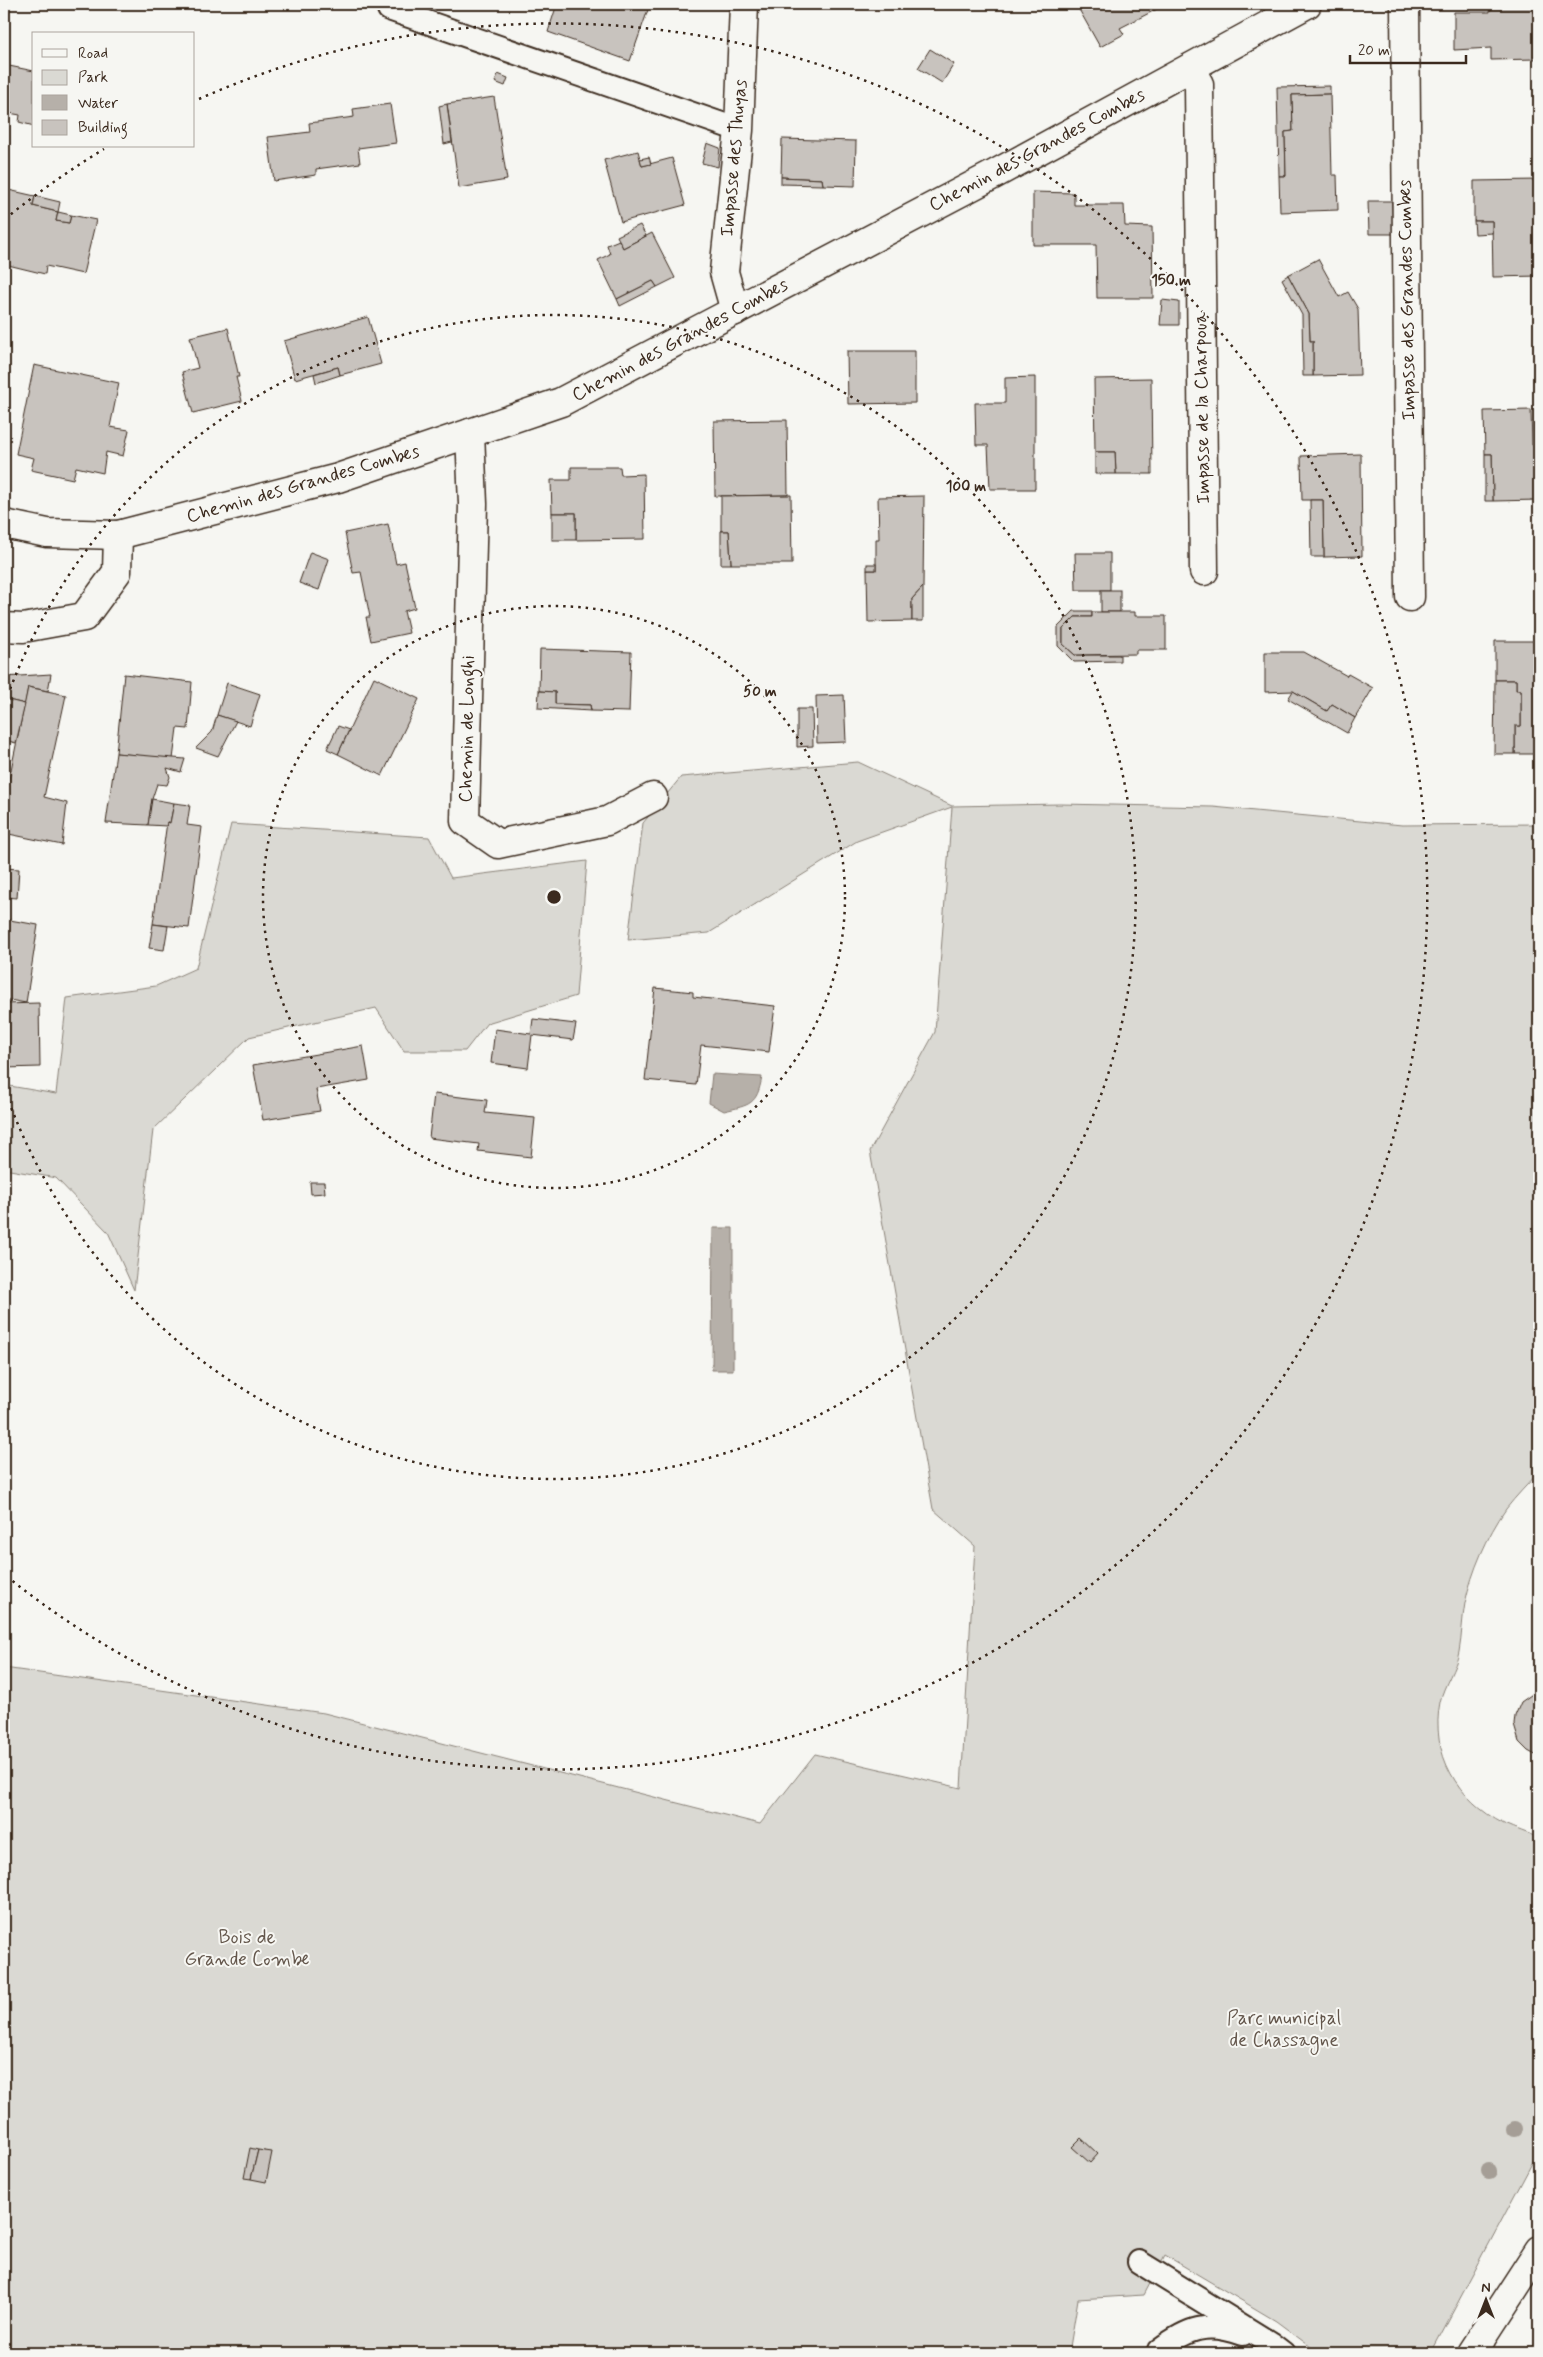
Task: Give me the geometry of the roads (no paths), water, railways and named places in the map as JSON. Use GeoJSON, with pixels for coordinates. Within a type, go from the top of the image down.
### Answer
{"type":"FeatureCollection","features":[{"type":"Feature","properties":{"kind":"street","name":"Impasse des Thuyas"},"geometry":{"type":"LineString","coordinates":[[735,311],[724,272],[739,130],[744,4]]}},
{"type":"Feature","properties":{"kind":"street","name":"Chemin des Grandes Combes"},"geometry":{"type":"LineString","coordinates":[[4,524],[47,533],[118,535],[338,478],[561,402],[735,311],[1307,4]]}},
{"type":"Feature","properties":{"kind":"street","name":"Impasse des Grandes Combes"},"geometry":{"type":"LineString","coordinates":[[1404,4],[1410,597]]}},
{"type":"Feature","properties":{"kind":"street","name":"Impasse de la Charpoua"},"geometry":{"type":"LineString","coordinates":[[1190,68],[1198,84],[1204,571]]}},
{"type":"Feature","properties":{"kind":"street","name":"Chemin de Longhi"},"geometry":{"type":"LineString","coordinates":[[470,433],[473,504],[465,821],[498,844],[607,821],[653,797]]}},
{"type":"Feature","properties":{"kind":"street"},"geometry":{"type":"LineString","coordinates":[[4,627],[23,628],[84,618],[117,572],[118,535]]}},
{"type":"Feature","properties":{"kind":"street"},"geometry":{"type":"LineString","coordinates":[[1472,2353],[1539,2250]]}},
{"type":"Feature","properties":{"kind":"lane"},"geometry":{"type":"LineString","coordinates":[[389,8],[739,130]]}},
{"type":"Feature","properties":{"kind":"lane"},"geometry":{"type":"LineString","coordinates":[[1140,2262],[1276,2348]]}},
{"type":"Feature","properties":{"kind":"lane"},"geometry":{"type":"LineString","coordinates":[[1158,2353],[1159,2350],[1178,2335],[1194,2328],[1222,2326],[1276,2348]]}},
{"type":"Feature","properties":{"kind":"water"},"geometry":{"type":"Polygon","coordinates":[[[712,1074],[762,1077],[758,1093],[751,1102],[724,1111],[709,1103],[712,1074]]]}},
{"type":"Feature","properties":{"kind":"water"},"geometry":{"type":"Polygon","coordinates":[[[713,1228],[733,1228],[733,1370],[712,1370],[713,1228]]]}},
{"type":"Feature","properties":{"kind":"park label","name":"Bois de Grande Combe"},"geometry":{"type":"Point","coordinates":[247,1948]}},
{"type":"Feature","properties":{"kind":"park label","name":"Parc municipal de Chassagne"},"geometry":{"type":"Point","coordinates":[1284,2029]}}]}
